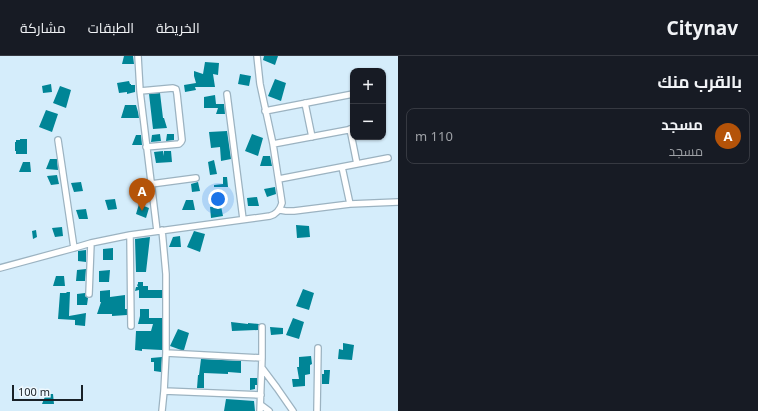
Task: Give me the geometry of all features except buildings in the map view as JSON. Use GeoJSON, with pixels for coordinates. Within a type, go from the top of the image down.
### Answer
{"type":"FeatureCollection","features":[{"type":"Feature","properties":{"kind":"street"},"geometry":{"type":"LineString","coordinates":[[138,56],[146,147],[166,274],[166,353],[162,411]]}},
{"type":"Feature","properties":{"kind":"street"},"geometry":{"type":"LineString","coordinates":[[0,268],[91,243],[130,235],[276,214],[280,210],[282,203],[279,178],[260,84],[257,56]]}},
{"type":"Feature","properties":{"kind":"street"},"geometry":{"type":"LineString","coordinates":[[140,91],[173,88],[176,90],[182,140],[179,144],[146,147]]}},
{"type":"Feature","properties":{"kind":"street"},"geometry":{"type":"LineString","coordinates":[[227,94],[242,219]]}},
{"type":"Feature","properties":{"kind":"street"},"geometry":{"type":"LineString","coordinates":[[265,111],[350,95]]}},
{"type":"Feature","properties":{"kind":"street"},"geometry":{"type":"LineString","coordinates":[[305,103],[312,137]]}},
{"type":"Feature","properties":{"kind":"street"},"geometry":{"type":"LineString","coordinates":[[273,144],[350,129]]}},
{"type":"Feature","properties":{"kind":"street"},"geometry":{"type":"LineString","coordinates":[[58,140],[74,248]]}},
{"type":"Feature","properties":{"kind":"street"},"geometry":{"type":"LineString","coordinates":[[353,140],[357,164]]}},
{"type":"Feature","properties":{"kind":"street"},"geometry":{"type":"LineString","coordinates":[[279,178],[388,158]]}},
{"type":"Feature","properties":{"kind":"street"},"geometry":{"type":"LineString","coordinates":[[342,167],[350,204]]}},
{"type":"Feature","properties":{"kind":"street"},"geometry":{"type":"LineString","coordinates":[[151,184],[196,178]]}},
{"type":"Feature","properties":{"kind":"street"},"geometry":{"type":"LineString","coordinates":[[280,210],[294,211],[350,204],[398,202]]}},
{"type":"Feature","properties":{"kind":"street"},"geometry":{"type":"LineString","coordinates":[[130,235],[131,326]]}},
{"type":"Feature","properties":{"kind":"street"},"geometry":{"type":"LineString","coordinates":[[89,294],[91,243]]}},
{"type":"Feature","properties":{"kind":"street"},"geometry":{"type":"LineString","coordinates":[[262,327],[260,408],[269,411]]}},
{"type":"Feature","properties":{"kind":"street"},"geometry":{"type":"LineString","coordinates":[[316,411],[318,348]]}},
{"type":"Feature","properties":{"kind":"street"},"geometry":{"type":"LineString","coordinates":[[166,353],[262,358]]}},
{"type":"Feature","properties":{"kind":"street"},"geometry":{"type":"LineString","coordinates":[[262,368],[293,411]]}},
{"type":"Feature","properties":{"kind":"street"},"geometry":{"type":"LineString","coordinates":[[164,391],[261,395]]}},
{"type":"Feature","properties":{"kind":"place","name":"مسجد"},"geometry":{"type":"Point","coordinates":[142,211]}}]}
